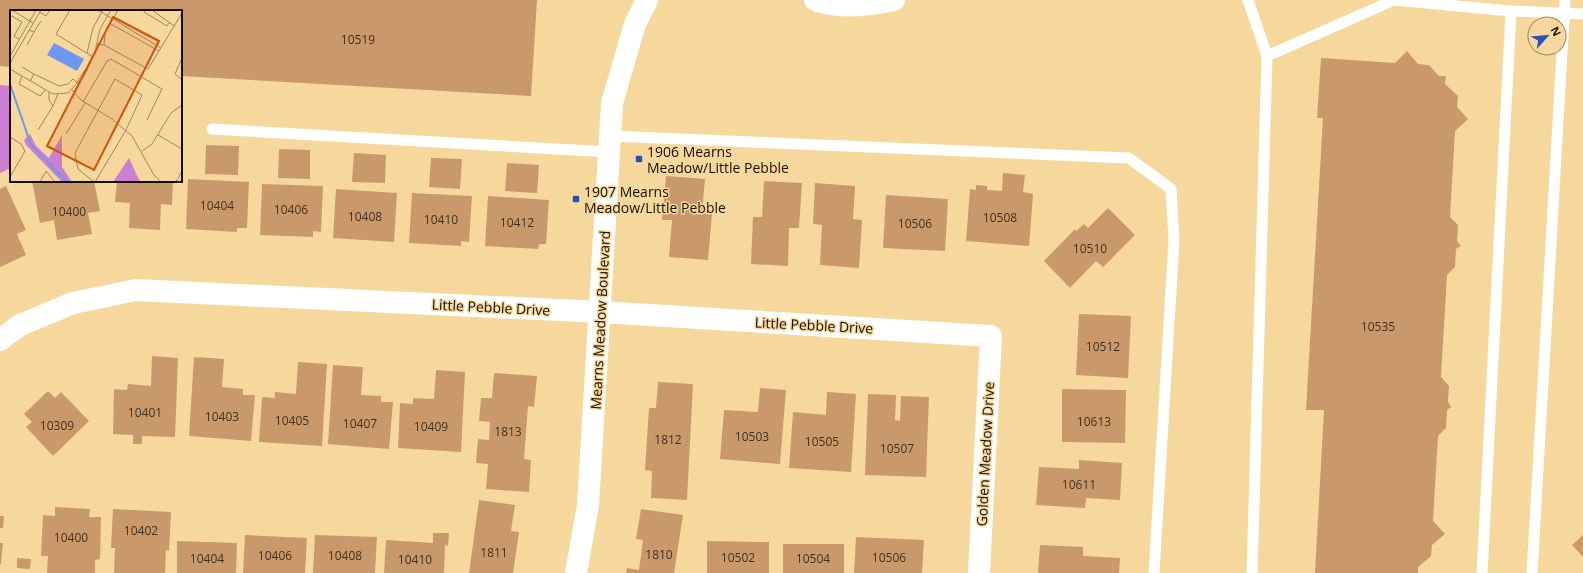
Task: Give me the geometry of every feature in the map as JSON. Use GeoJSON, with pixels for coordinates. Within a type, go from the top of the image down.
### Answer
{"type":"FeatureCollection","features":[{"type":"Feature","properties":{"kind":"street","name":"Mearns Meadow Boulevard"},"geometry":{"type":"LineString","coordinates":[[576,573],[588,505],[601,312],[612,103],[635,24],[647,0]]}},
{"type":"Feature","properties":{"kind":"street"},"geometry":{"type":"LineString","coordinates":[[815,0],[823,3],[870,6],[894,0]]}},
{"type":"Feature","properties":{"kind":"street","name":"Little Pebble Drive"},"geometry":{"type":"LineString","coordinates":[[0,340],[20,325],[73,303],[136,290],[601,312],[991,336]]}},
{"type":"Feature","properties":{"kind":"street","name":"Golden Meadow Drive"},"geometry":{"type":"LineString","coordinates":[[979,573],[991,336]]}},
{"type":"Feature","properties":{"kind":"lane"},"geometry":{"type":"LineString","coordinates":[[1248,0],[1267,56],[1252,573]]}},
{"type":"Feature","properties":{"kind":"lane"},"geometry":{"type":"LineString","coordinates":[[1267,56],[1394,0],[1511,11],[1583,14]]}},
{"type":"Feature","properties":{"kind":"lane"},"geometry":{"type":"LineString","coordinates":[[1532,573],[1565,0]]}},
{"type":"Feature","properties":{"kind":"lane"},"geometry":{"type":"LineString","coordinates":[[1482,573],[1511,11]]}},
{"type":"Feature","properties":{"kind":"lane"},"geometry":{"type":"LineString","coordinates":[[212,129],[610,144],[1129,158],[1171,189],[1174,240],[1154,573]]}},
{"type":"Feature","properties":{"kind":"shaded area"},"geometry":{"type":"Polygon","coordinates":[[[0,85],[10,86],[10,168],[0,173],[0,85]]]}},
{"type":"Feature","properties":{"kind":"building"},"geometry":{"type":"Polygon","coordinates":[[[0,0],[537,0],[531,96],[182,76],[182,10],[10,10],[10,67],[0,66],[0,0]]]}},
{"type":"Feature","properties":{"kind":"building"},"geometry":{"type":"Polygon","coordinates":[[[1407,51],[1418,64],[1429,65],[1439,76],[1446,76],[1445,84],[1458,96],[1457,107],[1468,119],[1455,131],[1450,217],[1458,225],[1457,241],[1461,246],[1456,249],[1455,267],[1447,275],[1441,377],[1449,386],[1448,402],[1451,407],[1447,410],[1446,428],[1438,436],[1433,521],[1445,534],[1432,545],[1431,556],[1418,567],[1418,573],[1315,573],[1324,410],[1306,410],[1323,118],[1317,118],[1321,58],[1395,63],[1407,51]]]}},
{"type":"Feature","properties":{"kind":"building"},"geometry":{"type":"Polygon","coordinates":[[[206,145],[239,146],[238,175],[205,174],[206,145]]]}},
{"type":"Feature","properties":{"kind":"building"},"geometry":{"type":"Polygon","coordinates":[[[279,149],[310,150],[310,179],[278,178],[279,149]]]}},
{"type":"Feature","properties":{"kind":"building"},"geometry":{"type":"Polygon","coordinates":[[[354,153],[386,155],[385,183],[352,182],[354,153]]]}},
{"type":"Feature","properties":{"kind":"building"},"geometry":{"type":"Polygon","coordinates":[[[431,158],[462,159],[460,189],[429,187],[431,158]]]}},
{"type":"Feature","properties":{"kind":"building"},"geometry":{"type":"Polygon","coordinates":[[[507,163],[539,165],[537,193],[505,191],[507,163]]]}},
{"type":"Feature","properties":{"kind":"building"},"geometry":{"type":"Polygon","coordinates":[[[1003,173],[1025,175],[1023,192],[1033,194],[1029,246],[966,241],[970,189],[976,190],[976,185],[987,186],[987,190],[1002,191],[1003,173]]]}},
{"type":"Feature","properties":{"kind":"building"},"geometry":{"type":"Polygon","coordinates":[[[666,176],[705,179],[702,213],[712,214],[708,260],[669,257],[672,220],[662,220],[666,176]]]}},
{"type":"Feature","properties":{"kind":"building"},"geometry":{"type":"Polygon","coordinates":[[[188,179],[249,182],[247,228],[237,228],[237,232],[186,229],[188,179]]]}},
{"type":"Feature","properties":{"kind":"building"},"geometry":{"type":"Polygon","coordinates":[[[764,181],[802,183],[799,228],[789,228],[788,266],[751,264],[753,217],[762,217],[764,181]]]}},
{"type":"Feature","properties":{"kind":"building"},"geometry":{"type":"Polygon","coordinates":[[[32,182],[94,182],[100,211],[88,213],[92,234],[57,240],[54,220],[40,223],[32,182]]]}},
{"type":"Feature","properties":{"kind":"building"},"geometry":{"type":"Polygon","coordinates":[[[117,182],[173,182],[172,205],[161,204],[160,230],[129,228],[130,203],[115,202],[117,182]]]}},
{"type":"Feature","properties":{"kind":"building"},"geometry":{"type":"Polygon","coordinates":[[[815,183],[855,186],[853,219],[862,220],[859,268],[820,265],[822,225],[813,224],[815,183]]]}},
{"type":"Feature","properties":{"kind":"building"},"geometry":{"type":"Polygon","coordinates":[[[262,184],[323,186],[321,232],[313,231],[313,237],[260,235],[262,184]]]}},
{"type":"Feature","properties":{"kind":"building"},"geometry":{"type":"Polygon","coordinates":[[[6,186],[26,230],[17,234],[26,255],[0,267],[0,189],[6,186]]]}},
{"type":"Feature","properties":{"kind":"building"},"geometry":{"type":"Polygon","coordinates":[[[336,189],[397,193],[394,242],[333,238],[336,189]]]}},
{"type":"Feature","properties":{"kind":"building"},"geometry":{"type":"Polygon","coordinates":[[[412,193],[472,196],[469,242],[461,241],[461,246],[409,243],[412,193]]]}},
{"type":"Feature","properties":{"kind":"building"},"geometry":{"type":"Polygon","coordinates":[[[886,195],[948,199],[945,251],[883,248],[886,195]]]}},
{"type":"Feature","properties":{"kind":"building"},"geometry":{"type":"Polygon","coordinates":[[[488,196],[549,200],[546,244],[539,244],[538,249],[485,246],[488,196]]]}},
{"type":"Feature","properties":{"kind":"building"},"geometry":{"type":"Polygon","coordinates":[[[1108,208],[1135,235],[1103,267],[1096,261],[1070,288],[1044,261],[1075,229],[1076,231],[1084,224],[1088,228],[1108,208]]]}},
{"type":"Feature","properties":{"kind":"building"},"geometry":{"type":"Polygon","coordinates":[[[1079,314],[1131,316],[1128,378],[1076,375],[1079,314]]]}},
{"type":"Feature","properties":{"kind":"building"},"geometry":{"type":"Polygon","coordinates":[[[152,356],[178,358],[175,437],[142,436],[142,444],[133,444],[133,435],[113,434],[114,389],[127,390],[128,384],[151,386],[152,356]]]}},
{"type":"Feature","properties":{"kind":"building"},"geometry":{"type":"Polygon","coordinates":[[[194,357],[224,359],[222,387],[243,389],[243,395],[255,395],[251,441],[189,436],[194,357]]]}},
{"type":"Feature","properties":{"kind":"building"},"geometry":{"type":"Polygon","coordinates":[[[298,362],[327,364],[322,446],[259,442],[262,397],[275,398],[275,392],[296,394],[298,362]]]}},
{"type":"Feature","properties":{"kind":"building"},"geometry":{"type":"Polygon","coordinates":[[[333,365],[363,367],[361,395],[381,396],[381,402],[393,402],[389,449],[328,444],[333,365]]]}},
{"type":"Feature","properties":{"kind":"building"},"geometry":{"type":"Polygon","coordinates":[[[436,370],[465,372],[461,452],[398,448],[400,403],[413,404],[413,398],[434,399],[436,370]]]}},
{"type":"Feature","properties":{"kind":"building"},"geometry":{"type":"Polygon","coordinates":[[[494,373],[537,376],[534,407],[528,406],[524,459],[531,460],[529,492],[486,489],[488,464],[476,463],[478,439],[489,440],[490,422],[479,421],[481,398],[492,398],[494,373]]]}},
{"type":"Feature","properties":{"kind":"building"},"geometry":{"type":"Polygon","coordinates":[[[658,382],[693,384],[687,500],[651,498],[652,471],[645,470],[649,408],[656,408],[658,382]]]}},
{"type":"Feature","properties":{"kind":"building"},"geometry":{"type":"Polygon","coordinates":[[[760,388],[786,390],[780,464],[720,459],[724,410],[758,412],[760,388]]]}},
{"type":"Feature","properties":{"kind":"building"},"geometry":{"type":"Polygon","coordinates":[[[1062,389],[1126,390],[1125,443],[1062,442],[1062,389]]]}},
{"type":"Feature","properties":{"kind":"building"},"geometry":{"type":"Polygon","coordinates":[[[48,391],[55,398],[61,392],[89,421],[53,456],[26,427],[32,422],[24,414],[48,391]]]}},
{"type":"Feature","properties":{"kind":"building"},"geometry":{"type":"Polygon","coordinates":[[[827,392],[856,394],[851,472],[789,468],[793,412],[826,415],[827,392]]]}},
{"type":"Feature","properties":{"kind":"building"},"geometry":{"type":"Polygon","coordinates":[[[868,394],[896,395],[895,420],[900,421],[901,396],[929,397],[926,477],[865,475],[868,394]]]}},
{"type":"Feature","properties":{"kind":"building"},"geometry":{"type":"Polygon","coordinates":[[[1079,460],[1122,463],[1120,500],[1086,498],[1085,508],[1036,505],[1039,467],[1079,469],[1079,460]]]}},
{"type":"Feature","properties":{"kind":"building"},"geometry":{"type":"Polygon","coordinates":[[[479,500],[515,505],[511,531],[519,532],[513,573],[469,573],[479,500]]]}},
{"type":"Feature","properties":{"kind":"building"},"geometry":{"type":"Polygon","coordinates":[[[55,507],[90,509],[89,517],[101,517],[100,559],[95,560],[95,573],[47,573],[48,556],[41,556],[43,515],[55,516],[55,507]]]}},
{"type":"Feature","properties":{"kind":"building"},"geometry":{"type":"Polygon","coordinates":[[[113,509],[171,512],[169,551],[166,550],[165,573],[114,573],[115,548],[111,548],[113,509]]]}},
{"type":"Feature","properties":{"kind":"building"},"geometry":{"type":"Polygon","coordinates":[[[641,509],[683,515],[674,573],[626,573],[627,568],[639,570],[643,540],[636,539],[641,509]]]}},
{"type":"Feature","properties":{"kind":"building"},"geometry":{"type":"Polygon","coordinates":[[[0,516],[4,516],[3,528],[0,528],[0,516]]]}},
{"type":"Feature","properties":{"kind":"building"},"geometry":{"type":"Polygon","coordinates":[[[433,533],[449,533],[448,546],[445,545],[444,573],[384,573],[386,540],[433,543],[433,533]]]}},
{"type":"Feature","properties":{"kind":"building"},"geometry":{"type":"Polygon","coordinates":[[[245,535],[307,538],[305,573],[243,573],[245,535]]]}},
{"type":"Feature","properties":{"kind":"building"},"geometry":{"type":"Polygon","coordinates":[[[315,535],[377,537],[375,573],[313,573],[315,535]]]}},
{"type":"Feature","properties":{"kind":"building"},"geometry":{"type":"Polygon","coordinates":[[[1583,535],[1583,557],[1572,545],[1583,535]]]}},
{"type":"Feature","properties":{"kind":"building"},"geometry":{"type":"Polygon","coordinates":[[[856,537],[924,540],[922,573],[854,573],[856,537]]]}},
{"type":"Feature","properties":{"kind":"building"},"geometry":{"type":"Polygon","coordinates":[[[177,541],[237,543],[236,573],[177,573],[177,541]]]}},
{"type":"Feature","properties":{"kind":"building"},"geometry":{"type":"Polygon","coordinates":[[[707,541],[769,542],[769,573],[707,573],[707,541]]]}},
{"type":"Feature","properties":{"kind":"building"},"geometry":{"type":"Polygon","coordinates":[[[0,543],[3,543],[1,564],[0,564],[0,543]]]}},
{"type":"Feature","properties":{"kind":"building"},"geometry":{"type":"Polygon","coordinates":[[[783,544],[844,544],[844,573],[783,573],[783,544]]]}},
{"type":"Feature","properties":{"kind":"building"},"geometry":{"type":"Polygon","coordinates":[[[1040,545],[1083,547],[1083,556],[1120,558],[1119,573],[1038,573],[1040,545]]]}},
{"type":"Feature","properties":{"kind":"building"},"geometry":{"type":"Polygon","coordinates":[[[17,558],[31,559],[30,569],[17,568],[17,558]]]}},
{"type":"Feature","properties":{"kind":"place","name":"1906 Mearns Meadow/Little Pebble"},"geometry":{"type":"Point","coordinates":[639,159]}},
{"type":"Feature","properties":{"kind":"place","name":"1907 Mearns Meadow/Little Pebble"},"geometry":{"type":"Point","coordinates":[576,199]}}]}
